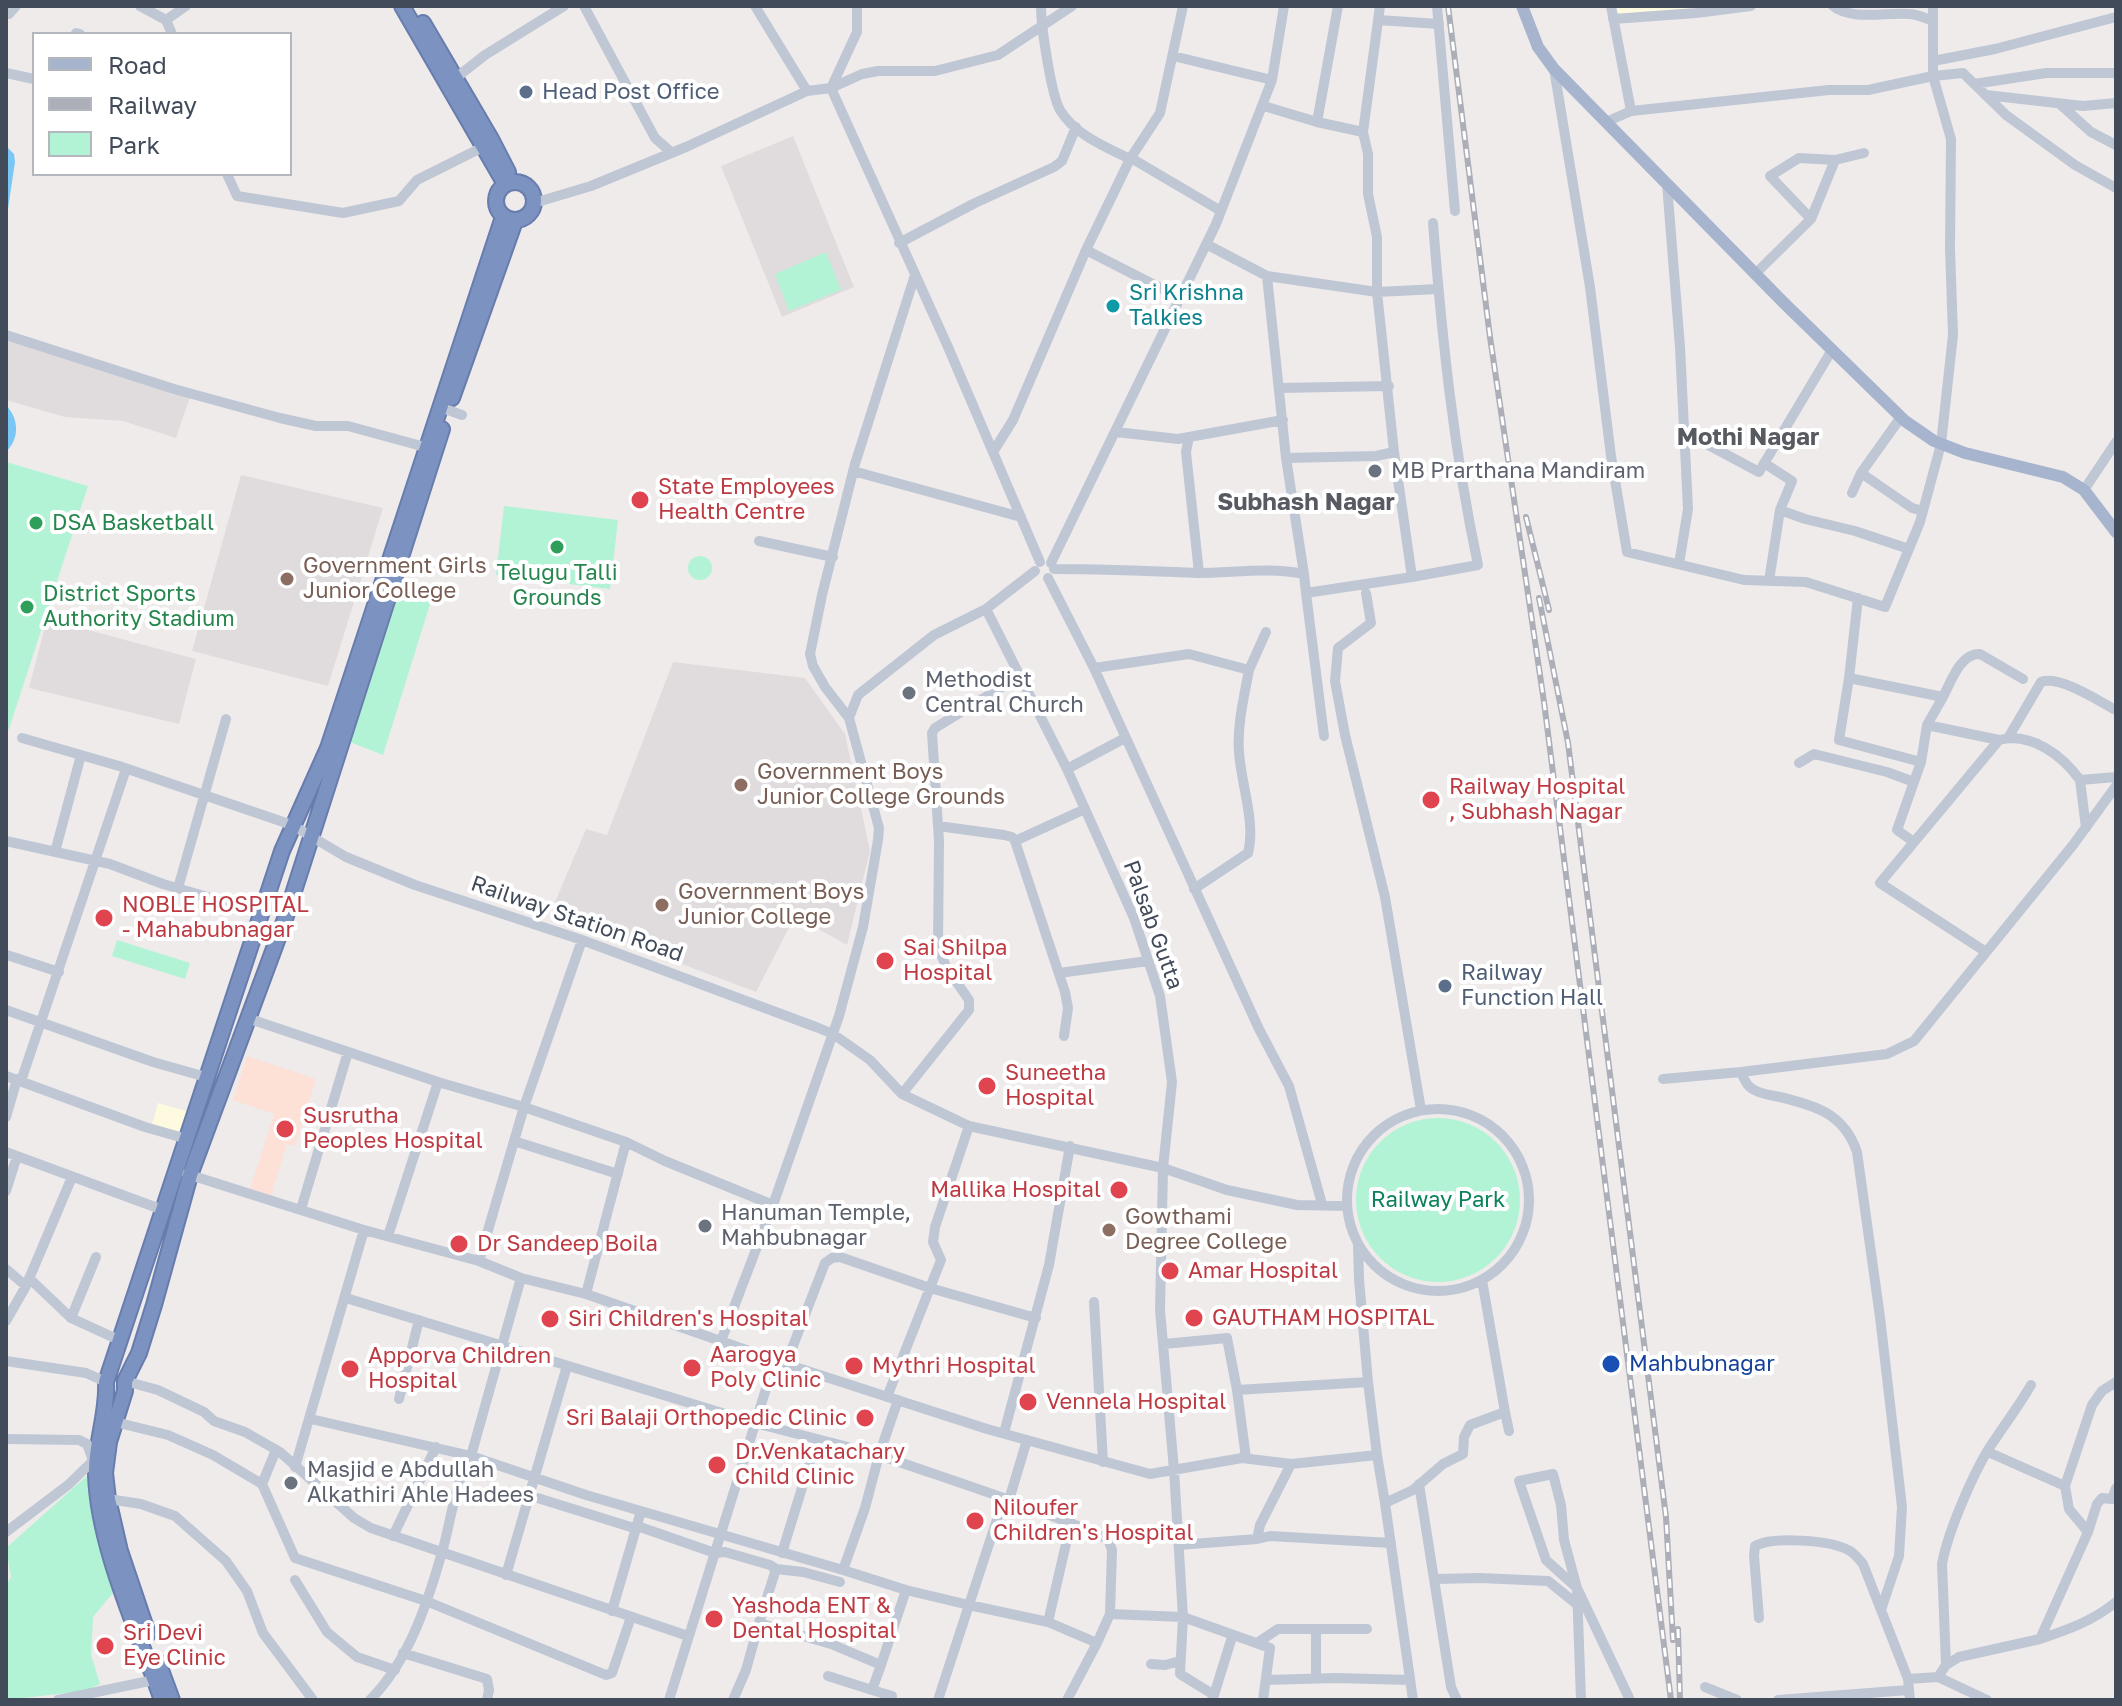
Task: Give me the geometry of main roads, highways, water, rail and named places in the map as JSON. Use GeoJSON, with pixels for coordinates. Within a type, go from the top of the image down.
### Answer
{"type":"FeatureCollection","features":[{"type":"Feature","properties":{"kind":"highway"},"geometry":{"type":"LineString","coordinates":[[402,6],[509,183]]}},
{"type":"Feature","properties":{"kind":"highway"},"geometry":{"type":"LineString","coordinates":[[413,6],[457,77],[509,183]]}},
{"type":"Feature","properties":{"kind":"highway"},"geometry":{"type":"LineString","coordinates":[[509,183],[528,187],[534,203],[529,214],[509,219],[496,206],[500,188],[509,183]]}},
{"type":"Feature","properties":{"kind":"highway"},"geometry":{"type":"LineString","coordinates":[[172,1700],[120,1551],[99,1455],[115,1422],[125,1381],[139,1353],[190,1175],[312,836],[455,412],[509,219]]}},
{"type":"Feature","properties":{"kind":"highway"},"geometry":{"type":"LineString","coordinates":[[162,1700],[116,1573],[99,1504],[99,1455],[107,1399],[106,1382],[174,1170],[292,825],[328,748],[425,447],[509,219]]}},
{"type":"Feature","properties":{"kind":"main road"},"geometry":{"type":"LineString","coordinates":[[1522,6],[1538,47],[1554,69],[1755,274],[1901,417],[1941,444],[1965,453],[2063,477],[2084,490],[2116,532]]}},
{"type":"Feature","properties":{"kind":"water"},"geometry":{"type":"Polygon","coordinates":[[[6,146],[14,154],[15,162],[6,222],[6,146]]]}},
{"type":"Feature","properties":{"kind":"water"},"geometry":{"type":"Polygon","coordinates":[[[6,405],[15,422],[16,435],[6,452],[6,405]]]}},
{"type":"Feature","properties":{"kind":"railway"},"geometry":{"type":"LineString","coordinates":[[1448,6],[1490,337],[1544,702],[1671,1700]]}},
{"type":"Feature","properties":{"kind":"railway"},"geometry":{"type":"LineString","coordinates":[[1526,517],[1549,610]]}},
{"type":"Feature","properties":{"kind":"railway"},"geometry":{"type":"LineString","coordinates":[[1539,598],[1568,743],[1666,1517],[1673,1640]]}},
{"type":"Feature","properties":{"kind":"railway"},"geometry":{"type":"LineString","coordinates":[[1678,1629],[1680,1700]]}},
{"type":"Feature","properties":{"kind":"place","name":"Head Post Office"},"geometry":{"type":"Point","coordinates":[526,92]}},
{"type":"Feature","properties":{"kind":"place","name":"Sri Krishna Talkies"},"geometry":{"type":"Point","coordinates":[1113,306]}},
{"type":"Feature","properties":{"kind":"place","name":"MB Prarthana Mandiram"},"geometry":{"type":"Point","coordinates":[1375,471]}},
{"type":"Feature","properties":{"kind":"place","name":"State Employees Health Centre"},"geometry":{"type":"Point","coordinates":[640,500]}},
{"type":"Feature","properties":{"kind":"place","name":"DSA Basketball"},"geometry":{"type":"Point","coordinates":[36,523]}},
{"type":"Feature","properties":{"kind":"place","name":"Telugu Talli Grounds"},"geometry":{"type":"Point","coordinates":[557,547]}},
{"type":"Feature","properties":{"kind":"place","name":"Government Girls Junior College"},"geometry":{"type":"Point","coordinates":[287,579]}},
{"type":"Feature","properties":{"kind":"place","name":"District Sports Authority Stadium"},"geometry":{"type":"Point","coordinates":[27,607]}},
{"type":"Feature","properties":{"kind":"place","name":"Methodist Central Church"},"geometry":{"type":"Point","coordinates":[909,693]}},
{"type":"Feature","properties":{"kind":"place","name":"Government Boys Junior College Grounds"},"geometry":{"type":"Point","coordinates":[741,785]}},
{"type":"Feature","properties":{"kind":"place","name":"Railway Hospital , Subhash Nagar"},"geometry":{"type":"Point","coordinates":[1431,800]}},
{"type":"Feature","properties":{"kind":"place","name":"Government Boys Junior College"},"geometry":{"type":"Point","coordinates":[662,905]}},
{"type":"Feature","properties":{"kind":"place","name":"NOBLE HOSPITAL - Mahabubnagar"},"geometry":{"type":"Point","coordinates":[104,918]}},
{"type":"Feature","properties":{"kind":"place","name":"Sai Shilpa Hospital"},"geometry":{"type":"Point","coordinates":[885,961]}},
{"type":"Feature","properties":{"kind":"place","name":"Railway Function Hall"},"geometry":{"type":"Point","coordinates":[1445,986]}},
{"type":"Feature","properties":{"kind":"place","name":"Suneetha Hospital"},"geometry":{"type":"Point","coordinates":[987,1086]}},
{"type":"Feature","properties":{"kind":"place","name":"Susrutha Peoples Hospital"},"geometry":{"type":"Point","coordinates":[285,1129]}},
{"type":"Feature","properties":{"kind":"place","name":"Mallika Hospital"},"geometry":{"type":"Point","coordinates":[1119,1190]}},
{"type":"Feature","properties":{"kind":"place","name":"Hanuman Temple, Mahbubnagar"},"geometry":{"type":"Point","coordinates":[705,1226]}},
{"type":"Feature","properties":{"kind":"place","name":"Gowthami Degree College"},"geometry":{"type":"Point","coordinates":[1109,1230]}},
{"type":"Feature","properties":{"kind":"place","name":"Dr Sandeep Boila"},"geometry":{"type":"Point","coordinates":[459,1244]}},
{"type":"Feature","properties":{"kind":"place","name":"Amar Hospital"},"geometry":{"type":"Point","coordinates":[1170,1271]}},
{"type":"Feature","properties":{"kind":"place","name":"GAUTHAM HOSPITAL"},"geometry":{"type":"Point","coordinates":[1194,1318]}},
{"type":"Feature","properties":{"kind":"place","name":"Siri Children's Hospital"},"geometry":{"type":"Point","coordinates":[550,1319]}},
{"type":"Feature","properties":{"kind":"place","name":"Mahbubnagar"},"geometry":{"type":"Point","coordinates":[1611,1364]}},
{"type":"Feature","properties":{"kind":"place","name":"Mythri Hospital"},"geometry":{"type":"Point","coordinates":[854,1366]}},
{"type":"Feature","properties":{"kind":"place","name":"Aarogya Poly Clinic"},"geometry":{"type":"Point","coordinates":[692,1368]}},
{"type":"Feature","properties":{"kind":"place","name":"Apporva Children Hospital"},"geometry":{"type":"Point","coordinates":[350,1369]}},
{"type":"Feature","properties":{"kind":"place","name":"Vennela Hospital"},"geometry":{"type":"Point","coordinates":[1028,1402]}},
{"type":"Feature","properties":{"kind":"place","name":"Sri Balaji Orthopedic Clinic"},"geometry":{"type":"Point","coordinates":[865,1418]}},
{"type":"Feature","properties":{"kind":"place","name":"Dr.Venkatachary Child Clinic"},"geometry":{"type":"Point","coordinates":[717,1465]}},
{"type":"Feature","properties":{"kind":"place","name":"Masjid e Abdullah Alkathiri Ahle Hadees"},"geometry":{"type":"Point","coordinates":[291,1483]}},
{"type":"Feature","properties":{"kind":"place","name":"Niloufer Children's Hospital"},"geometry":{"type":"Point","coordinates":[975,1521]}},
{"type":"Feature","properties":{"kind":"place","name":"Yashoda ENT & Dental Hospital"},"geometry":{"type":"Point","coordinates":[714,1619]}},
{"type":"Feature","properties":{"kind":"place","name":"Sri Devi Eye Clinic"},"geometry":{"type":"Point","coordinates":[105,1646]}},
{"type":"Feature","properties":{"kind":"district","name":"Mothi Nagar"},"geometry":{"type":"Point","coordinates":[1748,437]}},
{"type":"Feature","properties":{"kind":"district","name":"Subhash Nagar"},"geometry":{"type":"Point","coordinates":[1306,502]}},
{"type":"Feature","properties":{"kind":"park label","name":"Railway Park"},"geometry":{"type":"Point","coordinates":[1438,1200]}}]}
